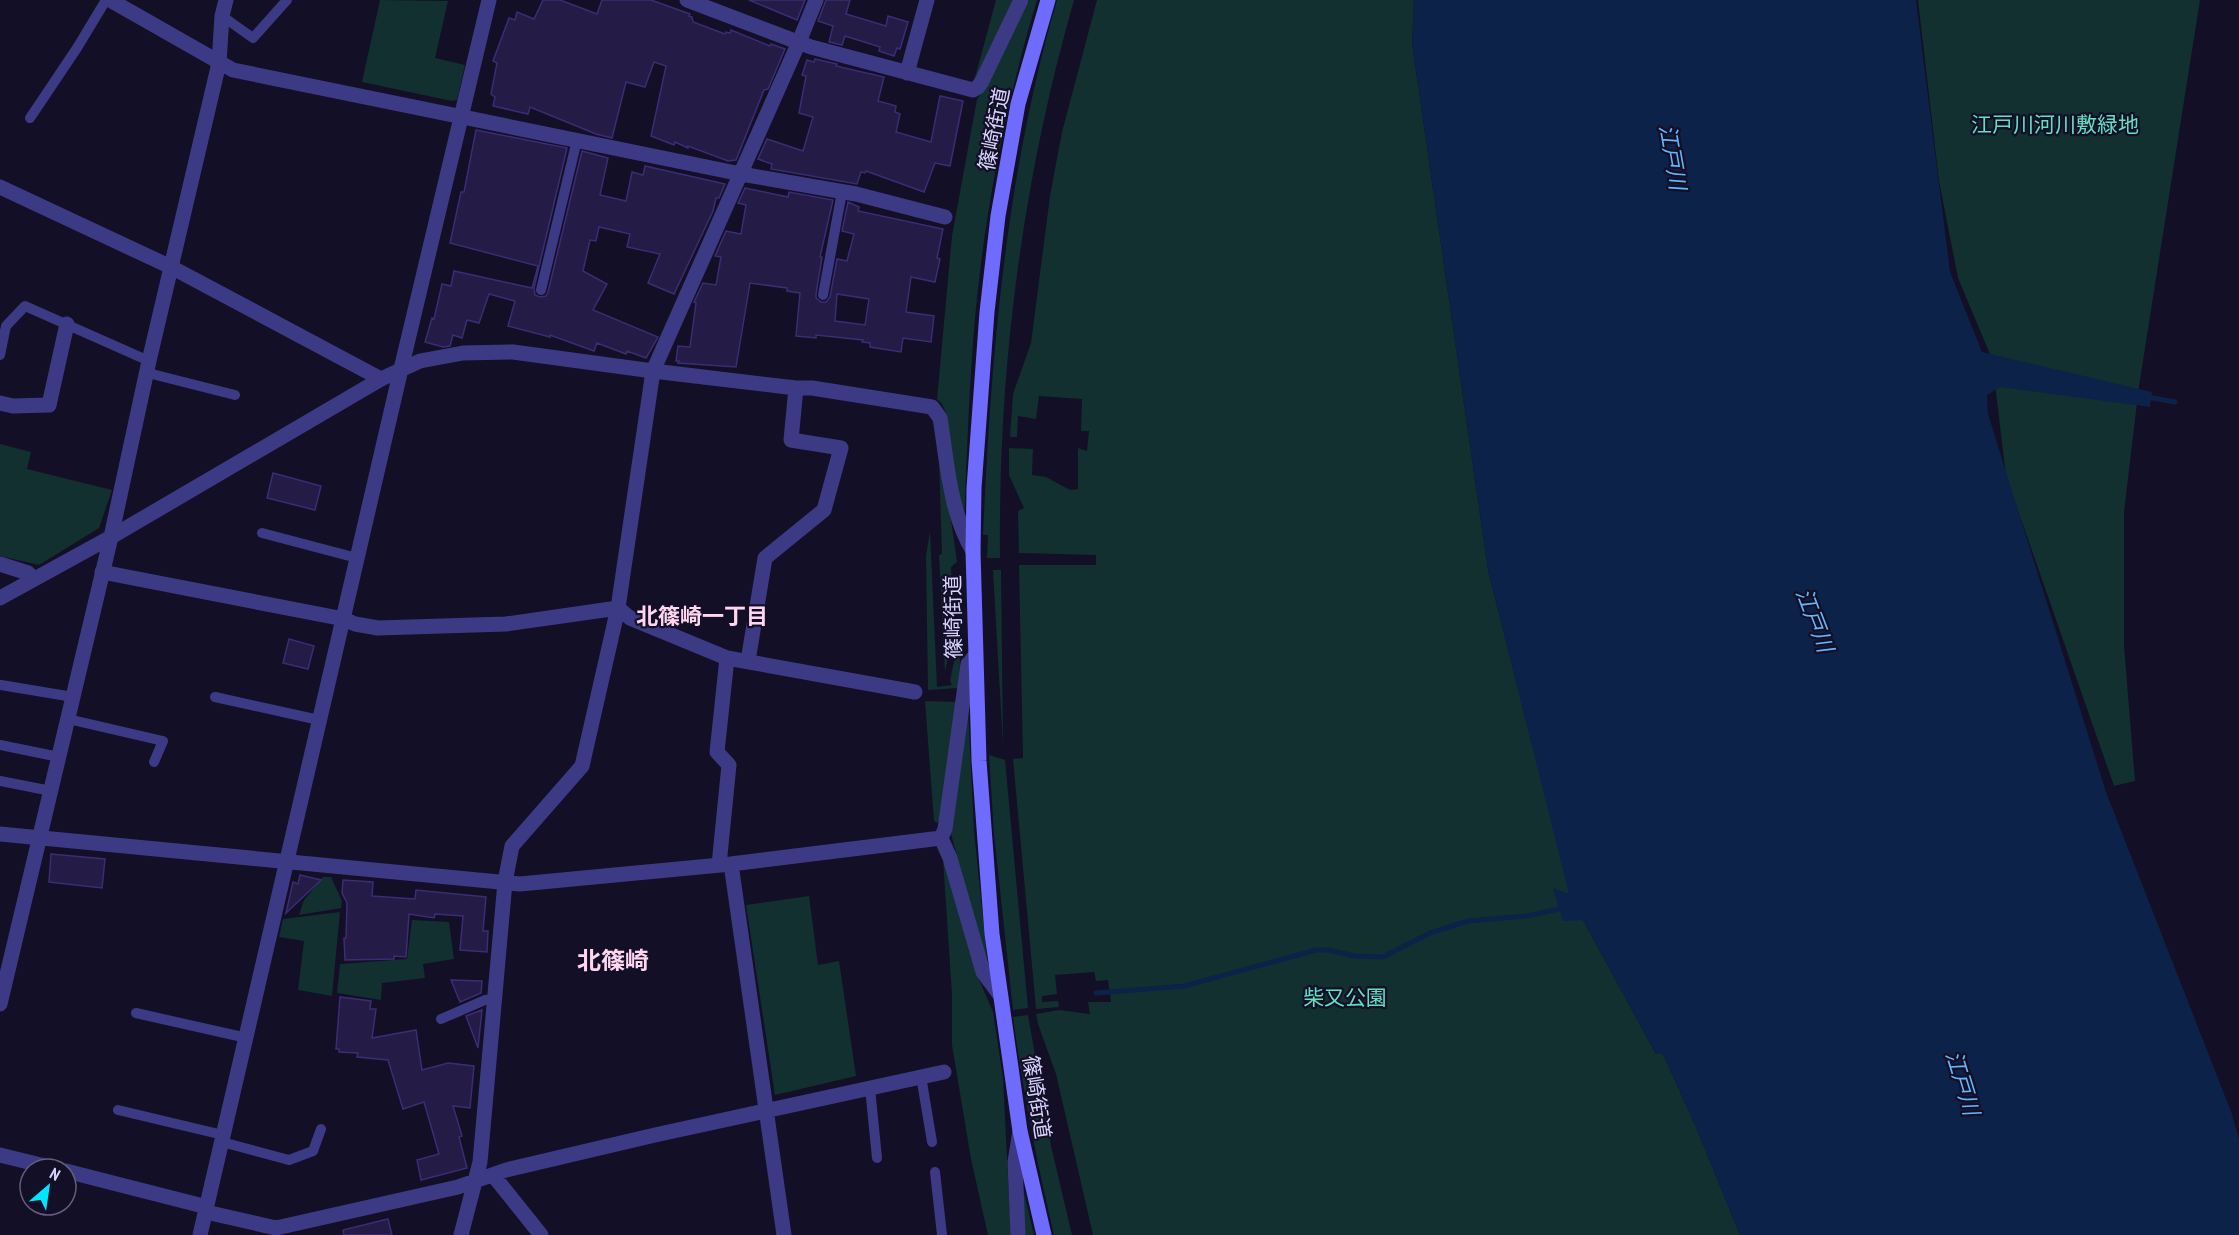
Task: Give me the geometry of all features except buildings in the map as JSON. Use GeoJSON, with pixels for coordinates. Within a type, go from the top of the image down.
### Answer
{"type":"FeatureCollection","features":[{"type":"Feature","properties":{"kind":"main road","name":"篠崎街道"},"geometry":{"type":"LineString","coordinates":[[1044,1235],[1020,1131],[992,934],[979,772],[973,550],[974,488],[986,324],[998,216],[1018,104],[1048,0]]}},
{"type":"Feature","properties":{"kind":"street"},"geometry":{"type":"LineString","coordinates":[[108,0],[233,70],[741,174],[842,192],[945,217]]}},
{"type":"Feature","properties":{"kind":"street"},"geometry":{"type":"LineString","coordinates":[[0,1004],[111,537],[219,63],[222,16],[226,0]]}},
{"type":"Feature","properties":{"kind":"street"},"geometry":{"type":"LineString","coordinates":[[200,1235],[489,0]]}},
{"type":"Feature","properties":{"kind":"street"},"geometry":{"type":"LineString","coordinates":[[687,0],[810,47],[973,90],[978,87],[1021,0]]}},
{"type":"Feature","properties":{"kind":"street"},"geometry":{"type":"LineString","coordinates":[[461,1235],[480,1162],[505,882],[509,871],[512,846],[582,766],[618,608],[653,371],[800,42],[816,0]]}},
{"type":"Feature","properties":{"kind":"street"},"geometry":{"type":"LineString","coordinates":[[907,73],[927,0]]}},
{"type":"Feature","properties":{"kind":"street"},"geometry":{"type":"LineString","coordinates":[[0,187],[171,267],[381,379]]}},
{"type":"Feature","properties":{"kind":"street"},"geometry":{"type":"LineString","coordinates":[[0,403],[13,406],[49,405],[66,324]]}},
{"type":"Feature","properties":{"kind":"street"},"geometry":{"type":"LineString","coordinates":[[0,598],[111,537],[381,379],[420,362],[462,353],[513,352],[653,371],[812,388],[932,407],[940,418],[957,517],[964,537],[973,550]]}},
{"type":"Feature","properties":{"kind":"street"},"geometry":{"type":"LineString","coordinates":[[748,661],[765,558],[824,510],[841,448],[791,440],[796,388]]}},
{"type":"Feature","properties":{"kind":"street"},"geometry":{"type":"LineString","coordinates":[[0,564],[27,573],[34,579]]}},
{"type":"Feature","properties":{"kind":"street"},"geometry":{"type":"LineString","coordinates":[[102,572],[344,619],[355,624],[378,628],[506,624],[618,608],[630,618],[727,657],[915,692]]}},
{"type":"Feature","properties":{"kind":"street"},"geometry":{"type":"LineString","coordinates":[[975,656],[968,663],[945,829],[941,838],[950,858],[982,972],[1000,995]]}},
{"type":"Feature","properties":{"kind":"street"},"geometry":{"type":"LineString","coordinates":[[727,657],[717,752],[729,765],[725,865],[767,1112],[784,1235]]}},
{"type":"Feature","properties":{"kind":"street"},"geometry":{"type":"LineString","coordinates":[[0,834],[520,884],[725,865],[941,838]]}},
{"type":"Feature","properties":{"kind":"street"},"geometry":{"type":"LineString","coordinates":[[78,1174],[276,1228],[476,1181],[655,1135],[944,1072]]}},
{"type":"Feature","properties":{"kind":"street"},"geometry":{"type":"LineString","coordinates":[[1018,1235],[1015,1162],[1020,1131]]}},
{"type":"Feature","properties":{"kind":"street"},"geometry":{"type":"LineString","coordinates":[[0,1155],[18,1159]]}},
{"type":"Feature","properties":{"kind":"street"},"geometry":{"type":"LineString","coordinates":[[493,1175],[541,1235]]}},
{"type":"Feature","properties":{"kind":"lane"},"geometry":{"type":"LineString","coordinates":[[30,118],[108,0]]}},
{"type":"Feature","properties":{"kind":"lane"},"geometry":{"type":"LineString","coordinates":[[222,16],[253,38],[287,0]]}},
{"type":"Feature","properties":{"kind":"lane"},"geometry":{"type":"LineString","coordinates":[[541,290],[577,140]]}},
{"type":"Feature","properties":{"kind":"lane"},"geometry":{"type":"LineString","coordinates":[[823,295],[842,192]]}},
{"type":"Feature","properties":{"kind":"lane"},"geometry":{"type":"LineString","coordinates":[[0,355],[6,326],[25,306],[66,324],[148,367],[235,395]]}},
{"type":"Feature","properties":{"kind":"lane"},"geometry":{"type":"LineString","coordinates":[[262,533],[357,558]]}},
{"type":"Feature","properties":{"kind":"lane"},"geometry":{"type":"LineString","coordinates":[[1,685],[73,697]]}},
{"type":"Feature","properties":{"kind":"lane"},"geometry":{"type":"LineString","coordinates":[[215,697],[319,720]]}},
{"type":"Feature","properties":{"kind":"lane"},"geometry":{"type":"LineString","coordinates":[[68,719],[163,741],[154,762]]}},
{"type":"Feature","properties":{"kind":"lane"},"geometry":{"type":"LineString","coordinates":[[0,745],[59,757]]}},
{"type":"Feature","properties":{"kind":"lane"},"geometry":{"type":"LineString","coordinates":[[0,780],[51,791]]}},
{"type":"Feature","properties":{"kind":"lane"},"geometry":{"type":"LineString","coordinates":[[441,1019],[485,1000],[494,999]]}},
{"type":"Feature","properties":{"kind":"lane"},"geometry":{"type":"LineString","coordinates":[[136,1013],[247,1038]]}},
{"type":"Feature","properties":{"kind":"lane"},"geometry":{"type":"LineString","coordinates":[[921,1076],[932,1142]]}},
{"type":"Feature","properties":{"kind":"lane"},"geometry":{"type":"LineString","coordinates":[[870,1088],[877,1158]]}},
{"type":"Feature","properties":{"kind":"lane"},"geometry":{"type":"LineString","coordinates":[[118,1110],[289,1160],[313,1151],[321,1130]]}},
{"type":"Feature","properties":{"kind":"lane"},"geometry":{"type":"LineString","coordinates":[[935,1172],[942,1235]]}},
{"type":"Feature","properties":{"kind":"green space"},"geometry":{"type":"Polygon","coordinates":[[[380,0],[448,1],[435,58],[465,65],[457,100],[452,101],[362,82],[380,0]]]}},
{"type":"Feature","properties":{"kind":"green space"},"geometry":{"type":"Polygon","coordinates":[[[996,0],[1013,0],[974,81],[996,0]]]}},
{"type":"Feature","properties":{"kind":"green space"},"geometry":{"type":"Polygon","coordinates":[[[1029,0],[1037,0],[1006,117],[979,278],[971,369],[964,523],[946,413],[937,399],[952,236],[977,99],[987,86],[1029,0]]]}},
{"type":"Feature","properties":{"kind":"green space"},"geometry":{"type":"Polygon","coordinates":[[[1057,0],[1074,0],[1040,137],[1027,207],[1009,346],[1003,417],[1000,558],[987,558],[988,535],[983,535],[986,467],[996,332],[1004,265],[1025,132],[1057,0]]]}},
{"type":"Feature","properties":{"kind":"green space","name":"柴又公園"},"geometry":{"type":"Polygon","coordinates":[[[1097,0],[1414,0],[1412,43],[1488,570],[1570,895],[1554,889],[1583,920],[1656,1054],[1663,1054],[1740,1235],[1093,1235],[1056,1074],[1036,1014],[1059,1010],[1090,1014],[1088,1002],[1111,1002],[1108,980],[1096,981],[1094,972],[1055,975],[1057,994],[1042,996],[1042,1002],[1058,1001],[1059,1007],[1036,1009],[1013,759],[1023,758],[1019,565],[1096,565],[1096,555],[1019,553],[1018,511],[1024,508],[1009,475],[1009,448],[1033,449],[1032,475],[1046,477],[1070,490],[1078,489],[1078,448],[1087,451],[1089,431],[1081,431],[1082,399],[1039,396],[1036,419],[1018,416],[1017,437],[1010,437],[1013,394],[1031,343],[1050,196],[1062,132],[1097,0]]]}},
{"type":"Feature","properties":{"kind":"green space","name":"江戸川河川敷緑地"},"geometry":{"type":"Polygon","coordinates":[[[1918,0],[2200,0],[2139,386],[2124,512],[2124,646],[2135,781],[2114,786],[2006,476],[1992,359],[1958,278],[1939,181],[1918,0]]]}},
{"type":"Feature","properties":{"kind":"green space"},"geometry":{"type":"Polygon","coordinates":[[[938,429],[957,562],[951,567],[954,628],[945,672],[939,555],[942,554],[938,429]]]}},
{"type":"Feature","properties":{"kind":"green space"},"geometry":{"type":"Polygon","coordinates":[[[0,444],[31,452],[27,469],[112,490],[99,528],[39,565],[0,556],[0,444]]]}},
{"type":"Feature","properties":{"kind":"green space"},"geometry":{"type":"Polygon","coordinates":[[[930,531],[937,687],[952,685],[950,681],[959,636],[958,688],[928,690],[926,556],[930,531]]]}},
{"type":"Feature","properties":{"kind":"green space"},"geometry":{"type":"Polygon","coordinates":[[[993,570],[1001,570],[1003,746],[993,570]]]}},
{"type":"Feature","properties":{"kind":"green space"},"geometry":{"type":"Polygon","coordinates":[[[925,701],[957,702],[940,819],[937,823],[934,821],[925,701]]]}},
{"type":"Feature","properties":{"kind":"green space"},"geometry":{"type":"Polygon","coordinates":[[[968,708],[974,831],[988,968],[951,834],[968,708]]]}},
{"type":"Feature","properties":{"kind":"green space"},"geometry":{"type":"Polygon","coordinates":[[[989,755],[1005,760],[1028,1008],[1013,1010],[994,834],[989,755]]]}},
{"type":"Feature","properties":{"kind":"green space"},"geometry":{"type":"Polygon","coordinates":[[[943,859],[978,977],[993,1012],[1003,1078],[1011,1235],[988,1235],[971,1159],[952,1045],[952,995],[943,859]]]}},
{"type":"Feature","properties":{"kind":"green space"},"geometry":{"type":"Polygon","coordinates":[[[323,877],[331,877],[342,901],[341,908],[299,915],[304,900],[323,877]]]}},
{"type":"Feature","properties":{"kind":"green space"},"geometry":{"type":"Polygon","coordinates":[[[809,896],[818,965],[839,961],[856,1076],[775,1095],[746,905],[809,896]]]}},
{"type":"Feature","properties":{"kind":"green space"},"geometry":{"type":"Polygon","coordinates":[[[340,912],[332,996],[298,990],[304,941],[279,937],[283,919],[340,912]]]}},
{"type":"Feature","properties":{"kind":"green space"},"geometry":{"type":"Polygon","coordinates":[[[412,920],[449,922],[454,959],[423,964],[425,978],[382,983],[381,1000],[337,993],[340,964],[407,959],[412,920]]]}},
{"type":"Feature","properties":{"kind":"green space"},"geometry":{"type":"Polygon","coordinates":[[[1028,1015],[1051,1146],[1072,1235],[1054,1235],[1036,1154],[1013,1017],[1028,1015]]]}},
{"type":"Feature","properties":{"kind":"green space"},"geometry":{"type":"Polygon","coordinates":[[[1023,1188],[1034,1235],[1025,1235],[1023,1188]]]}},
{"type":"Feature","properties":{"kind":"water","name":"江戸川"},"geometry":{"type":"Polygon","coordinates":[[[1414,0],[1916,0],[1950,272],[1982,352],[2152,392],[2150,407],[2000,387],[1987,395],[1988,414],[2106,792],[2232,1114],[2239,1139],[2239,1235],[1740,1235],[1663,1054],[1656,1054],[1583,920],[1563,921],[1553,888],[1569,894],[1488,570],[1412,43],[1414,0]]]}},
{"type":"Feature","properties":{"kind":"waterway"},"geometry":{"type":"LineString","coordinates":[[2147,397],[2175,402]]}},
{"type":"Feature","properties":{"kind":"waterway"},"geometry":{"type":"LineString","coordinates":[[1096,993],[1184,986],[1316,950],[1329,950],[1354,956],[1383,957],[1430,933],[1468,921],[1566,910]]}},
{"type":"Feature","properties":{"kind":"district","name":"北篠崎一丁目"},"geometry":{"type":"Point","coordinates":[702,616]}},
{"type":"Feature","properties":{"kind":"district","name":"北篠崎"},"geometry":{"type":"Point","coordinates":[613,960]}}]}
